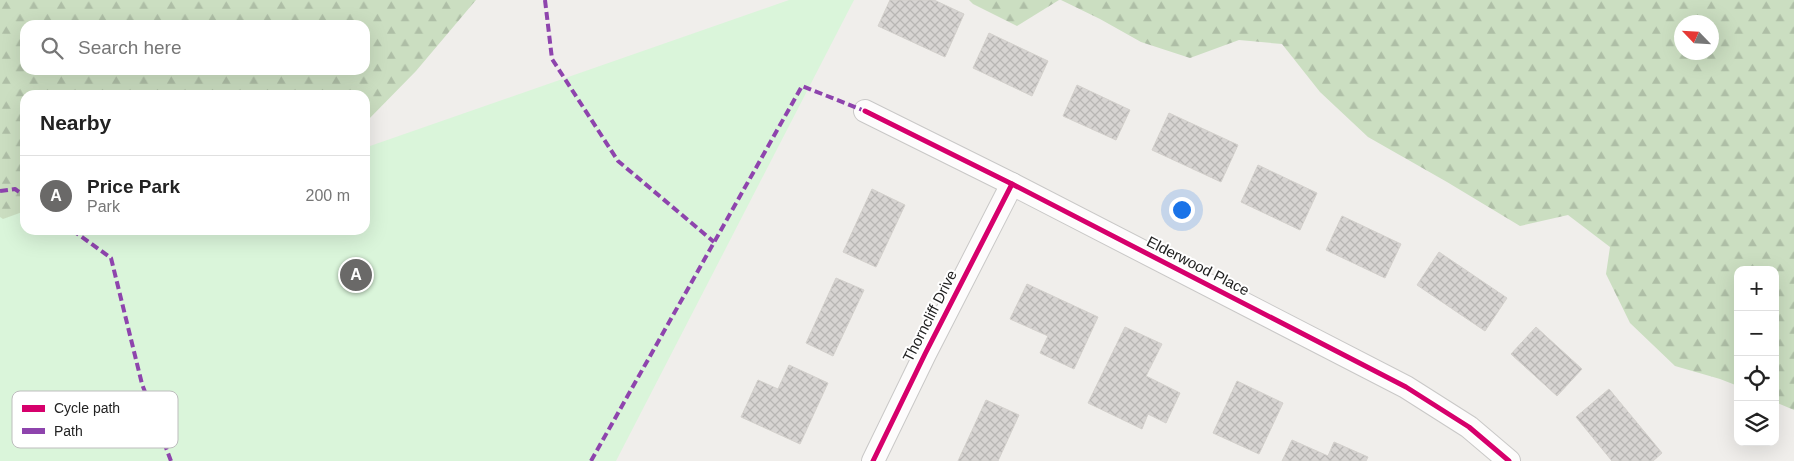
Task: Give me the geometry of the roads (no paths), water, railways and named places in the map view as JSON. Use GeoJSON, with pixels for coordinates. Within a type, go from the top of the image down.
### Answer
{"type":"FeatureCollection","features":[{"type":"Feature","properties":{"kind":"street","name":"Elderwood Place"},"geometry":{"type":"LineString","coordinates":[[865,112],[1012,184],[1406,387],[1469,427],[1509,461]]}},
{"type":"Feature","properties":{"kind":"street","name":"Thorncliff Drive"},"geometry":{"type":"LineString","coordinates":[[873,461],[925,354],[1012,184]]}},
{"type":"Feature","properties":{"kind":"place","name":"Price Park"},"geometry":{"type":"Point","coordinates":[356,275]}}]}
